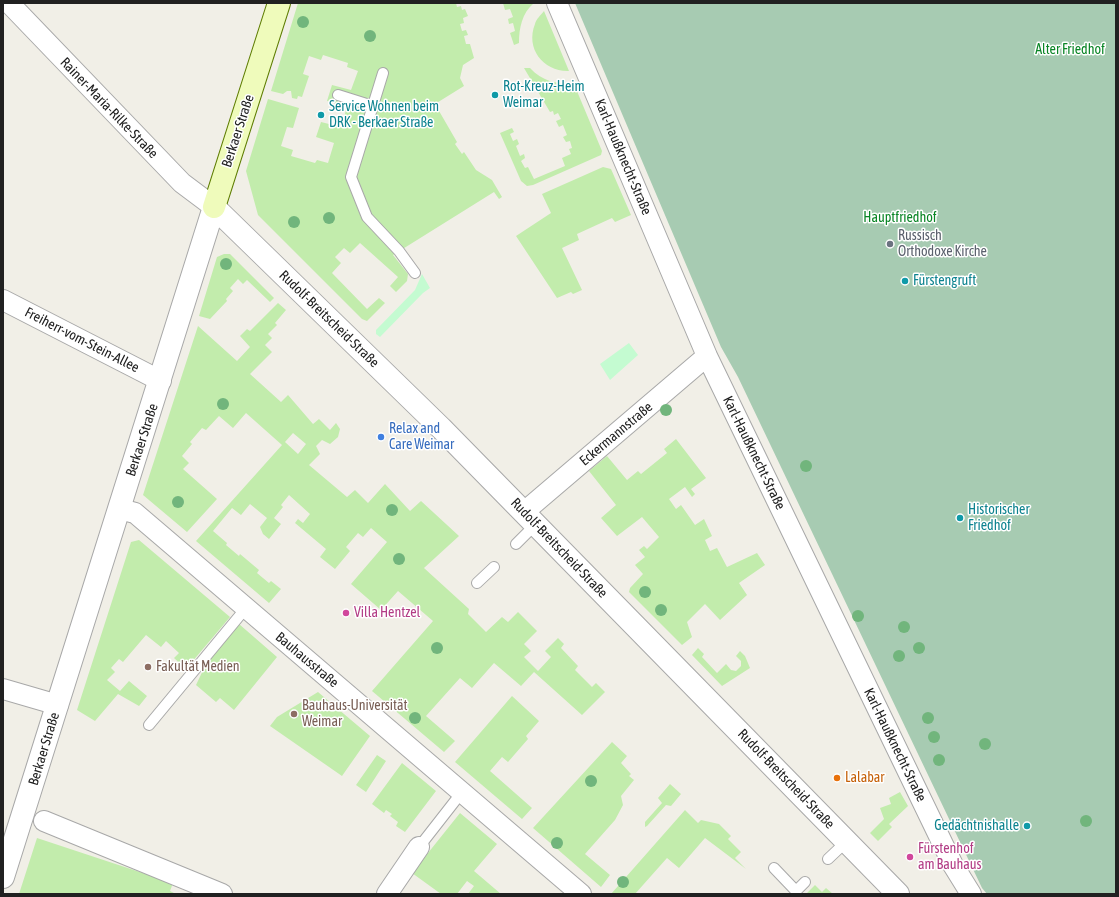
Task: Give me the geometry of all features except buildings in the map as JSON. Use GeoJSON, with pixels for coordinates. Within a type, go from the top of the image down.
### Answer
{"type":"FeatureCollection","features":[{"type":"Feature","properties":{"kind":"main road","name":"Berkaer Straße"},"geometry":{"type":"LineString","coordinates":[[214,207],[279,3]]}},
{"type":"Feature","properties":{"kind":"street","name":"Rainer-Maria-Rilke-Straße"},"geometry":{"type":"LineString","coordinates":[[9,3],[182,183],[214,207]]}},
{"type":"Feature","properties":{"kind":"street","name":"Karl-Haußknecht-Straße"},"geometry":{"type":"LineString","coordinates":[[557,3],[707,356],[950,859],[971,894]]}},
{"type":"Feature","properties":{"kind":"street","name":"Berkaer Straße"},"geometry":{"type":"LineString","coordinates":[[3,877],[34,817],[58,705],[161,381],[214,207]]}},
{"type":"Feature","properties":{"kind":"street","name":"Rudolf-Breitscheid-Straße"},"geometry":{"type":"LineString","coordinates":[[214,207],[441,428],[898,894]]}},
{"type":"Feature","properties":{"kind":"street","name":"Freiherr-vom-Stein-Allee"},"geometry":{"type":"LineString","coordinates":[[3,300],[161,381]]}},
{"type":"Feature","properties":{"kind":"street","name":"Eckermannstraße"},"geometry":{"type":"LineString","coordinates":[[530,518],[707,356]]}},
{"type":"Feature","properties":{"kind":"street","name":"Bauhausstraße"},"geometry":{"type":"LineString","coordinates":[[120,509],[135,513],[581,894]]}},
{"type":"Feature","properties":{"kind":"street"},"geometry":{"type":"LineString","coordinates":[[3,689],[58,705]]}},
{"type":"Feature","properties":{"kind":"street"},"geometry":{"type":"LineString","coordinates":[[34,817],[222,894]]}},
{"type":"Feature","properties":{"kind":"street"},"geometry":{"type":"LineString","coordinates":[[387,894],[419,847]]}},
{"type":"Feature","properties":{"kind":"lane"},"geometry":{"type":"LineString","coordinates":[[383,73],[351,177],[367,217],[399,251],[415,273]]}},
{"type":"Feature","properties":{"kind":"lane"},"geometry":{"type":"LineString","coordinates":[[338,95],[373,106]]}},
{"type":"Feature","properties":{"kind":"lane"},"geometry":{"type":"LineString","coordinates":[[516,544],[530,518]]}},
{"type":"Feature","properties":{"kind":"lane"},"geometry":{"type":"LineString","coordinates":[[477,583],[494,566]]}},
{"type":"Feature","properties":{"kind":"lane"},"geometry":{"type":"LineString","coordinates":[[149,725],[246,608]]}},
{"type":"Feature","properties":{"kind":"lane"},"geometry":{"type":"LineString","coordinates":[[419,847],[462,792]]}},
{"type":"Feature","properties":{"kind":"lane"},"geometry":{"type":"LineString","coordinates":[[828,859],[847,841]]}},
{"type":"Feature","properties":{"kind":"lane"},"geometry":{"type":"LineString","coordinates":[[774,868],[796,891],[805,882]]}},
{"type":"Feature","properties":{"kind":"green space"},"geometry":{"type":"Polygon","coordinates":[[[298,3],[456,3],[457,7],[461,6],[462,10],[465,9],[468,16],[463,18],[464,23],[460,24],[462,31],[466,30],[468,35],[464,36],[466,44],[470,44],[474,58],[463,65],[460,78],[464,86],[435,104],[457,142],[455,144],[462,154],[464,152],[476,170],[492,180],[502,197],[499,199],[494,192],[393,255],[408,274],[407,281],[396,292],[390,286],[398,277],[360,243],[350,253],[344,248],[335,257],[341,263],[332,273],[367,309],[379,298],[385,303],[367,321],[362,319],[258,215],[246,171],[268,99],[299,108],[293,128],[287,127],[281,146],[293,150],[291,156],[315,163],[317,160],[328,163],[334,143],[316,137],[321,122],[341,127],[347,107],[327,101],[332,85],[351,90],[358,71],[347,67],[348,63],[323,55],[321,60],[309,56],[303,74],[309,76],[302,97],[298,96],[297,99],[292,98],[291,91],[287,91],[283,94],[271,91],[298,3]]]}},
{"type":"Feature","properties":{"kind":"green space"},"geometry":{"type":"Polygon","coordinates":[[[503,3],[534,3],[527,11],[522,21],[519,43],[514,45],[510,33],[515,31],[513,23],[509,24],[508,19],[513,17],[510,9],[505,10],[503,3]]]}},
{"type":"Feature","properties":{"kind":"green space","name":"Hauptfriedhof"},"geometry":{"type":"Polygon","coordinates":[[[575,3],[1116,3],[1116,894],[987,894],[982,888],[738,377],[721,347],[575,3]]]}},
{"type":"Feature","properties":{"kind":"green space"},"geometry":{"type":"Polygon","coordinates":[[[544,11],[569,71],[552,68],[539,57],[535,50],[533,33],[535,24],[536,20],[544,11]]]}},
{"type":"Feature","properties":{"kind":"green space"},"geometry":{"type":"Polygon","coordinates":[[[524,68],[530,68],[539,76],[550,81],[574,84],[602,151],[601,155],[533,185],[527,186],[521,181],[500,133],[512,128],[514,132],[510,134],[513,141],[517,139],[519,144],[516,146],[520,156],[524,154],[525,158],[521,161],[525,168],[528,167],[534,179],[565,166],[562,158],[571,154],[569,149],[572,148],[570,141],[566,142],[563,137],[567,135],[563,125],[559,127],[556,121],[561,119],[558,113],[554,115],[553,111],[550,112],[524,68]]]}},
{"type":"Feature","properties":{"kind":"green space"},"geometry":{"type":"Polygon","coordinates":[[[603,167],[611,169],[631,215],[615,222],[612,218],[577,234],[579,240],[562,248],[582,290],[573,294],[571,292],[557,298],[516,236],[551,213],[542,194],[603,167]]]}},
{"type":"Feature","properties":{"kind":"green space"},"geometry":{"type":"Polygon","coordinates":[[[224,254],[230,254],[274,298],[270,302],[247,280],[243,284],[238,279],[230,288],[233,291],[226,299],[227,301],[210,319],[199,316],[217,257],[224,254]]]}},
{"type":"Feature","properties":{"kind":"green space"},"geometry":{"type":"Polygon","coordinates":[[[422,274],[430,288],[423,293],[380,337],[376,334],[376,330],[415,290],[422,274]]]}},
{"type":"Feature","properties":{"kind":"green space"},"geometry":{"type":"Polygon","coordinates":[[[278,303],[286,310],[275,323],[277,325],[268,334],[272,338],[265,345],[272,352],[250,374],[281,402],[288,395],[313,424],[319,419],[330,430],[336,423],[340,429],[338,437],[330,444],[322,440],[316,446],[320,454],[309,465],[347,497],[355,490],[368,503],[385,484],[410,511],[421,501],[459,536],[424,568],[469,609],[468,614],[486,632],[502,617],[508,622],[518,612],[537,631],[524,644],[531,651],[524,657],[538,671],[551,657],[545,651],[558,638],[564,644],[561,648],[578,666],[575,670],[592,687],[596,683],[605,692],[582,715],[534,672],[521,686],[494,663],[472,688],[460,678],[426,716],[455,741],[444,752],[372,691],[433,621],[398,591],[381,610],[351,584],[387,542],[371,528],[363,537],[358,533],[346,547],[350,551],[335,569],[320,557],[326,549],[295,523],[298,519],[303,523],[310,514],[289,495],[281,505],[283,507],[274,518],[281,524],[269,539],[263,534],[260,527],[267,518],[250,504],[241,515],[232,508],[213,531],[227,543],[226,545],[239,556],[240,554],[259,570],[257,573],[269,583],[271,581],[281,589],[269,603],[196,541],[282,445],[246,413],[233,428],[219,416],[206,430],[202,428],[190,442],[192,444],[182,456],[189,463],[183,469],[217,499],[187,532],[143,495],[198,326],[237,361],[250,347],[240,336],[247,329],[250,331],[278,303]],[[293,433],[285,442],[298,454],[306,444],[293,433]]]}},
{"type":"Feature","properties":{"kind":"green space"},"geometry":{"type":"Polygon","coordinates":[[[629,343],[638,355],[610,380],[600,364],[629,343]]]}},
{"type":"Feature","properties":{"kind":"green space"},"geometry":{"type":"Polygon","coordinates":[[[676,439],[706,478],[691,489],[695,494],[692,497],[685,487],[669,499],[676,509],[681,505],[695,525],[704,519],[712,536],[705,540],[710,551],[717,548],[727,567],[757,553],[765,565],[739,583],[747,595],[720,620],[705,604],[687,622],[692,637],[682,645],[629,592],[630,588],[643,574],[635,565],[645,557],[639,550],[644,546],[647,549],[659,537],[642,517],[617,536],[601,518],[616,505],[589,471],[607,456],[627,480],[638,471],[641,474],[667,453],[664,449],[676,439]]]}},
{"type":"Feature","properties":{"kind":"green space"},"geometry":{"type":"Polygon","coordinates":[[[139,540],[230,617],[186,669],[174,658],[179,653],[166,641],[161,647],[146,635],[123,662],[119,659],[111,668],[115,672],[107,680],[120,691],[129,681],[147,696],[139,706],[118,694],[95,721],[77,710],[131,542],[139,540]]]}},
{"type":"Feature","properties":{"kind":"green space"},"geometry":{"type":"Polygon","coordinates":[[[239,624],[277,657],[234,710],[220,698],[216,702],[196,685],[206,664],[239,624]]]}},
{"type":"Feature","properties":{"kind":"green space"},"geometry":{"type":"Polygon","coordinates":[[[698,648],[704,654],[702,657],[717,673],[726,664],[731,670],[736,671],[741,666],[741,661],[736,656],[740,651],[745,656],[750,668],[722,686],[692,655],[698,648]]]}},
{"type":"Feature","properties":{"kind":"green space"},"geometry":{"type":"Polygon","coordinates":[[[318,692],[370,736],[342,776],[270,726],[277,717],[318,692]]]}},
{"type":"Feature","properties":{"kind":"green space"},"geometry":{"type":"Polygon","coordinates":[[[512,696],[539,721],[526,736],[528,739],[508,762],[502,757],[490,771],[532,808],[522,819],[455,762],[512,696]]]}},
{"type":"Feature","properties":{"kind":"green space"},"geometry":{"type":"Polygon","coordinates":[[[612,742],[627,756],[621,763],[631,774],[629,776],[634,780],[621,796],[623,805],[615,820],[585,854],[610,875],[601,887],[533,828],[612,742]]]}},
{"type":"Feature","properties":{"kind":"green space"},"geometry":{"type":"Polygon","coordinates":[[[377,755],[386,761],[366,792],[356,785],[377,755]]]}},
{"type":"Feature","properties":{"kind":"green space"},"geometry":{"type":"Polygon","coordinates":[[[402,763],[436,791],[405,832],[396,826],[398,822],[390,816],[392,814],[386,810],[384,813],[372,804],[402,763]]]}},
{"type":"Feature","properties":{"kind":"green space"},"geometry":{"type":"Polygon","coordinates":[[[670,784],[681,794],[671,806],[666,805],[645,827],[645,822],[662,803],[658,798],[670,784]]]}},
{"type":"Feature","properties":{"kind":"green space"},"geometry":{"type":"Polygon","coordinates":[[[900,792],[908,806],[889,824],[892,827],[878,841],[870,833],[884,819],[880,808],[891,804],[889,798],[900,792]]]}},
{"type":"Feature","properties":{"kind":"green space"},"geometry":{"type":"Polygon","coordinates":[[[685,810],[698,823],[701,820],[719,824],[731,836],[728,839],[741,852],[735,858],[746,869],[705,838],[679,868],[667,858],[635,894],[611,894],[685,810]]]}},
{"type":"Feature","properties":{"kind":"green space"},"geometry":{"type":"Polygon","coordinates":[[[460,813],[497,844],[474,871],[501,894],[468,894],[474,886],[467,881],[457,894],[441,894],[412,873],[460,813]]]}},
{"type":"Feature","properties":{"kind":"green space"},"geometry":{"type":"Polygon","coordinates":[[[37,838],[173,883],[170,891],[176,894],[19,894],[37,838]]]}},
{"type":"Feature","properties":{"kind":"green space"},"geometry":{"type":"Polygon","coordinates":[[[815,885],[822,892],[826,888],[833,894],[806,894],[815,885]]]}},
{"type":"Feature","properties":{"kind":"place","name":"Rot-Kreuz-Heim Weimar"},"geometry":{"type":"Point","coordinates":[495,95]}},
{"type":"Feature","properties":{"kind":"place","name":"Service Wohnen beim DRK - Berkaer Straße"},"geometry":{"type":"Point","coordinates":[321,115]}},
{"type":"Feature","properties":{"kind":"place","name":"Russisch Orthodoxe Kirche"},"geometry":{"type":"Point","coordinates":[890,244]}},
{"type":"Feature","properties":{"kind":"place","name":"Fürstengruft"},"geometry":{"type":"Point","coordinates":[905,281]}},
{"type":"Feature","properties":{"kind":"place","name":"Relax and Care Weimar"},"geometry":{"type":"Point","coordinates":[381,437]}},
{"type":"Feature","properties":{"kind":"place","name":"Historischer Friedhof"},"geometry":{"type":"Point","coordinates":[960,518]}},
{"type":"Feature","properties":{"kind":"place","name":"Villa Hentzel"},"geometry":{"type":"Point","coordinates":[346,613]}},
{"type":"Feature","properties":{"kind":"place","name":"Fakultät Medien"},"geometry":{"type":"Point","coordinates":[148,667]}},
{"type":"Feature","properties":{"kind":"place","name":"Bauhaus-Universität Weimar"},"geometry":{"type":"Point","coordinates":[294,714]}},
{"type":"Feature","properties":{"kind":"place","name":"Lalabar"},"geometry":{"type":"Point","coordinates":[837,778]}},
{"type":"Feature","properties":{"kind":"place","name":"Gedächtnishalle"},"geometry":{"type":"Point","coordinates":[1027,826]}},
{"type":"Feature","properties":{"kind":"place","name":"Fürstenhof am Bauhaus"},"geometry":{"type":"Point","coordinates":[910,857]}},
{"type":"Feature","properties":{"kind":"park label","name":"Alter Friedhof"},"geometry":{"type":"Point","coordinates":[1070,50]}}]}
